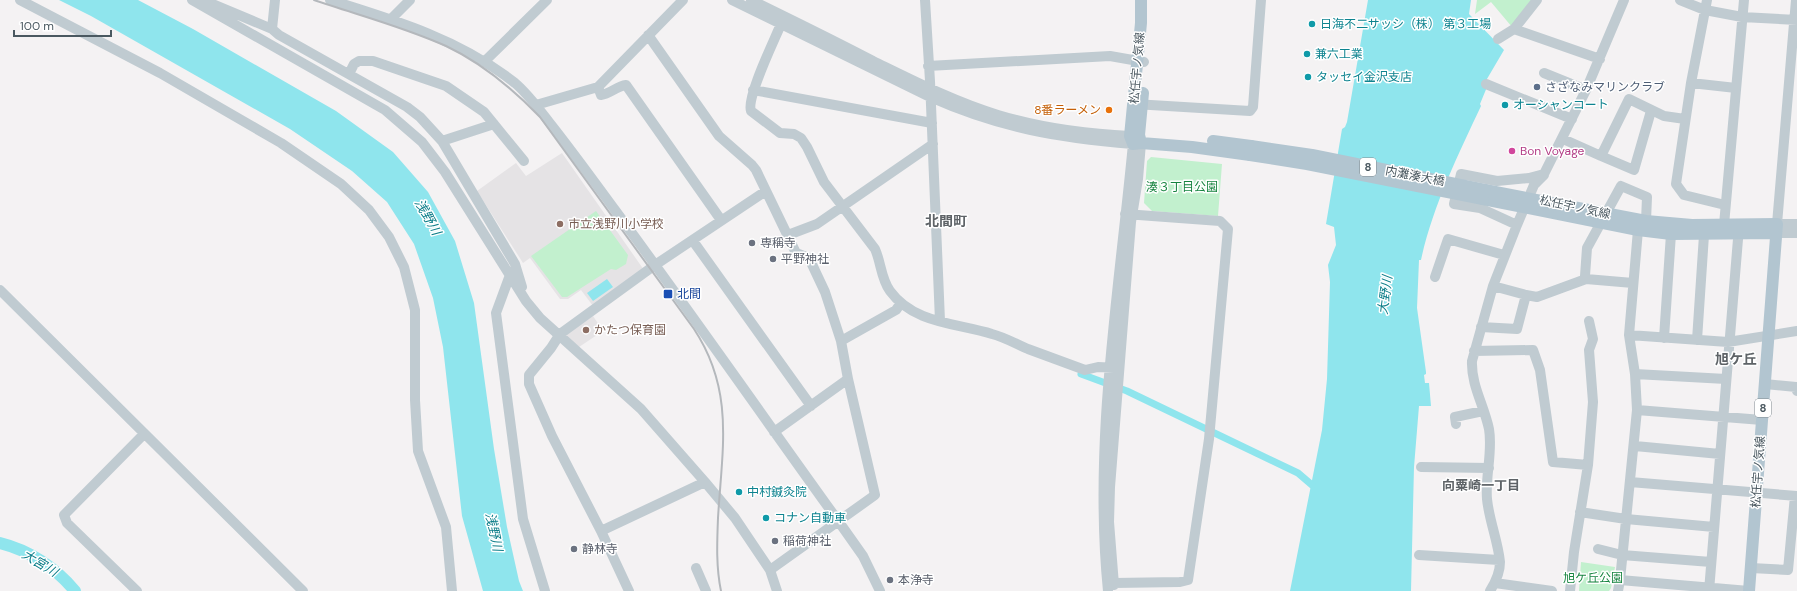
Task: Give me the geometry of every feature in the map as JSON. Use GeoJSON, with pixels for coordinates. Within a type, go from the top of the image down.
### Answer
{"type":"FeatureCollection","features":[{"type":"Feature","properties":{"kind":"main road","name":"松任宇ノ気線"},"geometry":{"type":"LineString","coordinates":[[1136,140],[1141,0]]}},
{"type":"Feature","properties":{"kind":"main road","name":"松任宇ノ気線"},"geometry":{"type":"LineString","coordinates":[[1140,61],[1148,0]]}},
{"type":"Feature","properties":{"kind":"main road","name":"内灘湊大橋"},"geometry":{"type":"LineString","coordinates":[[1136,140],[1312,155],[1484,194]]}},
{"type":"Feature","properties":{"kind":"main road","name":"松任宇ノ気線"},"geometry":{"type":"LineString","coordinates":[[1484,194],[1642,225],[1671,234],[1704,235],[1738,229],[1776,229],[1749,591]]}},
{"type":"Feature","properties":{"kind":"main road","name":"松任宇ノ気線"},"geometry":{"type":"LineString","coordinates":[[1642,225],[1724,225],[1738,229]]}},
{"type":"Feature","properties":{"kind":"street"},"geometry":{"type":"LineString","coordinates":[[20,0],[160,73],[281,143],[341,184],[369,210],[389,237],[404,267],[414,310],[415,400],[418,451],[446,527],[452,591]]}},
{"type":"Feature","properties":{"kind":"street"},"geometry":{"type":"LineString","coordinates":[[192,0],[385,110],[422,142],[445,172],[526,301],[540,318],[560,334],[641,408],[705,482],[735,518],[770,570],[774,588]]}},
{"type":"Feature","properties":{"kind":"street"},"geometry":{"type":"LineString","coordinates":[[203,0],[272,28]]}},
{"type":"Feature","properties":{"kind":"street"},"geometry":{"type":"LineString","coordinates":[[219,0],[272,28],[279,35],[407,107],[420,117],[442,140],[515,264],[526,301]]}},
{"type":"Feature","properties":{"kind":"street"},"geometry":{"type":"LineString","coordinates":[[272,28],[275,0]]}},
{"type":"Feature","properties":{"kind":"street"},"geometry":{"type":"LineString","coordinates":[[330,0],[391,19],[437,36],[485,61],[516,84],[536,105],[655,265],[839,522],[863,556],[880,591]]}},
{"type":"Feature","properties":{"kind":"street"},"geometry":{"type":"LineString","coordinates":[[391,19],[410,0]]}},
{"type":"Feature","properties":{"kind":"street"},"geometry":{"type":"LineString","coordinates":[[485,61],[547,0]]}},
{"type":"Feature","properties":{"kind":"street"},"geometry":{"type":"LineString","coordinates":[[536,105],[598,87],[683,0]]}},
{"type":"Feature","properties":{"kind":"street"},"geometry":{"type":"LineString","coordinates":[[732,0],[930,93],[1030,123],[1136,140],[1128,215],[1112,393],[1109,522],[1112,588],[1188,580],[1211,423],[1228,230],[1220,221],[1128,215]]}},
{"type":"Feature","properties":{"kind":"street"},"geometry":{"type":"LineString","coordinates":[[751,0],[930,93]]}},
{"type":"Feature","properties":{"kind":"street"},"geometry":{"type":"LineString","coordinates":[[925,0],[933,144],[940,321]]}},
{"type":"Feature","properties":{"kind":"street"},"geometry":{"type":"LineString","coordinates":[[1138,104],[1250,111],[1253,108],[1261,0]]}},
{"type":"Feature","properties":{"kind":"street"},"geometry":{"type":"LineString","coordinates":[[1498,39],[1514,29],[1537,0]]}},
{"type":"Feature","properties":{"kind":"street"},"geometry":{"type":"LineString","coordinates":[[1517,226],[1480,208],[1454,204],[1461,174],[1497,181],[1532,181],[1544,174],[1563,139],[1586,90],[1624,0]]}},
{"type":"Feature","properties":{"kind":"street"},"geometry":{"type":"LineString","coordinates":[[1680,0],[1706,5],[1742,17],[1796,20]]}},
{"type":"Feature","properties":{"kind":"street"},"geometry":{"type":"LineString","coordinates":[[1724,225],[1744,0]]}},
{"type":"Feature","properties":{"kind":"street"},"geometry":{"type":"LineString","coordinates":[[1776,229],[1796,20],[1796,0]]}},
{"type":"Feature","properties":{"kind":"street"},"geometry":{"type":"LineString","coordinates":[[1706,5],[1691,83],[1676,184],[1684,195],[1725,205]]}},
{"type":"Feature","properties":{"kind":"street"},"geometry":{"type":"LineString","coordinates":[[781,24],[753,90],[749,106],[751,112],[780,133],[794,134],[801,138],[824,182],[842,208],[875,249],[880,260],[880,268],[890,291],[901,303],[915,314],[992,334],[1085,370],[1098,367],[1114,373]]}},
{"type":"Feature","properties":{"kind":"street"},"geometry":{"type":"LineString","coordinates":[[1514,29],[1600,59]]}},
{"type":"Feature","properties":{"kind":"street"},"geometry":{"type":"LineString","coordinates":[[648,35],[719,136],[752,165],[796,253],[809,258],[825,292],[841,341],[848,379],[875,495],[770,570]]}},
{"type":"Feature","properties":{"kind":"street"},"geometry":{"type":"LineString","coordinates":[[928,66],[1110,56],[1140,61]]}},
{"type":"Feature","properties":{"kind":"street"},"geometry":{"type":"LineString","coordinates":[[349,74],[354,64],[359,61],[366,60],[446,86],[479,107],[524,161]]}},
{"type":"Feature","properties":{"kind":"street"},"geometry":{"type":"LineString","coordinates":[[1544,73],[1586,90]]}},
{"type":"Feature","properties":{"kind":"street"},"geometry":{"type":"LineString","coordinates":[[1691,83],[1736,88]]}},
{"type":"Feature","properties":{"kind":"street"},"geometry":{"type":"LineString","coordinates":[[1486,84],[1572,119]]}},
{"type":"Feature","properties":{"kind":"street"},"geometry":{"type":"LineString","coordinates":[[598,87],[601,95],[607,94],[626,85],[721,220]]}},
{"type":"Feature","properties":{"kind":"street"},"geometry":{"type":"LineString","coordinates":[[753,90],[932,123]]}},
{"type":"Feature","properties":{"kind":"street"},"geometry":{"type":"LineString","coordinates":[[1601,156],[1630,99],[1651,111],[1664,116],[1685,119]]}},
{"type":"Feature","properties":{"kind":"street"},"geometry":{"type":"LineString","coordinates":[[1563,139],[1634,170],[1651,111]]}},
{"type":"Feature","properties":{"kind":"street"},"geometry":{"type":"LineString","coordinates":[[442,140],[494,124]]}},
{"type":"Feature","properties":{"kind":"street"},"geometry":{"type":"LineString","coordinates":[[788,235],[817,224],[933,144]]}},
{"type":"Feature","properties":{"kind":"street"},"geometry":{"type":"LineString","coordinates":[[1532,181],[1527,202],[1504,255],[1493,286],[1474,351],[1472,370],[1474,384],[1488,428],[1489,468],[1487,499],[1500,563],[1493,587],[1552,591]]}},
{"type":"Feature","properties":{"kind":"street"},"geometry":{"type":"LineString","coordinates":[[1586,279],[1584,276],[1587,248],[1621,186],[1648,197],[1633,283],[1629,335],[1635,374],[1637,410],[1635,446],[1618,591]]}},
{"type":"Feature","properties":{"kind":"street"},"geometry":{"type":"LineString","coordinates":[[628,591],[601,531],[552,436],[528,380],[529,375],[551,348],[560,334],[655,265],[766,191]]}},
{"type":"Feature","properties":{"kind":"street"},"geometry":{"type":"LineString","coordinates":[[1776,229],[1797,224]]}},
{"type":"Feature","properties":{"kind":"street"},"geometry":{"type":"LineString","coordinates":[[1709,589],[1738,229]]}},
{"type":"Feature","properties":{"kind":"street"},"geometry":{"type":"LineString","coordinates":[[1776,229],[1797,233]]}},
{"type":"Feature","properties":{"kind":"street"},"geometry":{"type":"LineString","coordinates":[[1664,338],[1671,234]]}},
{"type":"Feature","properties":{"kind":"street"},"geometry":{"type":"LineString","coordinates":[[1697,340],[1704,235]]}},
{"type":"Feature","properties":{"kind":"street"},"geometry":{"type":"LineString","coordinates":[[1435,276],[1448,239],[1504,255]]}},
{"type":"Feature","properties":{"kind":"street"},"geometry":{"type":"LineString","coordinates":[[693,241],[810,406]]}},
{"type":"Feature","properties":{"kind":"street"},"geometry":{"type":"LineString","coordinates":[[510,275],[496,313],[523,519],[546,591]]}},
{"type":"Feature","properties":{"kind":"street"},"geometry":{"type":"LineString","coordinates":[[1493,286],[1537,297],[1586,279],[1633,283]]}},
{"type":"Feature","properties":{"kind":"street"},"geometry":{"type":"LineString","coordinates":[[0,290],[303,591]]}},
{"type":"Feature","properties":{"kind":"street"},"geometry":{"type":"LineString","coordinates":[[1481,327],[1517,330],[1526,294]]}},
{"type":"Feature","properties":{"kind":"street"},"geometry":{"type":"LineString","coordinates":[[841,341],[896,310],[901,303]]}},
{"type":"Feature","properties":{"kind":"street"},"geometry":{"type":"LineString","coordinates":[[1570,591],[1580,512],[1588,465],[1593,402],[1590,350],[1593,339],[1589,321]]}},
{"type":"Feature","properties":{"kind":"street"},"geometry":{"type":"LineString","coordinates":[[1629,335],[1728,342],[1797,331]]}},
{"type":"Feature","properties":{"kind":"street"},"geometry":{"type":"LineString","coordinates":[[1474,351],[1533,350],[1540,370],[1553,462],[1588,465]]}},
{"type":"Feature","properties":{"kind":"street"},"geometry":{"type":"LineString","coordinates":[[1635,374],[1726,379]]}},
{"type":"Feature","properties":{"kind":"street"},"geometry":{"type":"LineString","coordinates":[[774,432],[848,379]]}},
{"type":"Feature","properties":{"kind":"street"},"geometry":{"type":"LineString","coordinates":[[1765,384],[1796,387],[1797,391]]}},
{"type":"Feature","properties":{"kind":"street"},"geometry":{"type":"LineString","coordinates":[[1637,410],[1762,420]]}},
{"type":"Feature","properties":{"kind":"street"},"geometry":{"type":"LineString","coordinates":[[1456,424],[1455,417],[1483,411]]}},
{"type":"Feature","properties":{"kind":"street"},"geometry":{"type":"LineString","coordinates":[[137,591],[67,523],[64,515],[144,434]]}},
{"type":"Feature","properties":{"kind":"street"},"geometry":{"type":"LineString","coordinates":[[1635,446],[1720,454]]}},
{"type":"Feature","properties":{"kind":"street"},"geometry":{"type":"LineString","coordinates":[[1421,467],[1489,468]]}},
{"type":"Feature","properties":{"kind":"street"},"geometry":{"type":"LineString","coordinates":[[601,531],[705,482]]}},
{"type":"Feature","properties":{"kind":"street"},"geometry":{"type":"LineString","coordinates":[[1630,482],[1796,496],[1788,570],[1751,568]]}},
{"type":"Feature","properties":{"kind":"street"},"geometry":{"type":"LineString","coordinates":[[1580,512],[1626,519],[1714,527]]}},
{"type":"Feature","properties":{"kind":"street"},"geometry":{"type":"LineString","coordinates":[[1598,549],[1622,555],[1711,562]]}},
{"type":"Feature","properties":{"kind":"street"},"geometry":{"type":"LineString","coordinates":[[1419,555],[1499,560]]}},
{"type":"Feature","properties":{"kind":"street"},"geometry":{"type":"LineString","coordinates":[[696,568],[706,591]]}},
{"type":"Feature","properties":{"kind":"street"},"geometry":{"type":"LineString","coordinates":[[1620,580],[1709,589],[1749,591]]}},
{"type":"Feature","properties":{"kind":"shaded area"},"geometry":{"type":"Polygon","coordinates":[[[562,153],[644,270],[593,306],[581,290],[568,299],[560,299],[530,258],[523,263],[477,191],[516,163],[526,176],[562,153]]]}},
{"type":"Feature","properties":{"kind":"shaded area"},"geometry":{"type":"Polygon","coordinates":[[[593,316],[603,331],[579,347],[565,335],[593,316]]]}},
{"type":"Feature","properties":{"kind":"green space"},"geometry":{"type":"Polygon","coordinates":[[[1477,0],[1534,0],[1512,27],[1491,2],[1475,14],[1477,0]]]}},
{"type":"Feature","properties":{"kind":"green space","name":"湊３丁目公園"},"geometry":{"type":"Polygon","coordinates":[[[1151,157],[1222,164],[1218,216],[1152,211],[1144,203],[1147,161],[1151,157]]]}},
{"type":"Feature","properties":{"kind":"green space"},"geometry":{"type":"Polygon","coordinates":[[[596,211],[628,255],[626,264],[616,270],[611,269],[567,297],[562,297],[531,256],[596,211]]]}},
{"type":"Feature","properties":{"kind":"green space","name":"旭ケ丘公園"},"geometry":{"type":"Polygon","coordinates":[[[1581,562],[1615,567],[1611,588],[1609,591],[1579,591],[1581,562]]]}},
{"type":"Feature","properties":{"kind":"water","name":"浅野川"},"geometry":{"type":"Polygon","coordinates":[[[59,0],[138,0],[193,29],[336,111],[393,152],[428,192],[455,241],[474,303],[494,449],[507,527],[519,581],[523,591],[483,591],[462,516],[443,347],[433,298],[414,244],[387,202],[352,171],[290,129],[91,16],[59,0]]]}},
{"type":"Feature","properties":{"kind":"water","name":"大野川"},"geometry":{"type":"Polygon","coordinates":[[[1368,0],[1471,0],[1469,14],[1504,50],[1484,84],[1487,87],[1480,104],[1481,106],[1446,182],[1432,221],[1421,260],[1419,260],[1417,308],[1426,372],[1424,375],[1425,383],[1429,383],[1431,406],[1419,406],[1414,467],[1411,591],[1290,591],[1322,430],[1327,379],[1330,282],[1328,265],[1336,245],[1334,227],[1326,224],[1342,129],[1345,127],[1347,122],[1368,0]]]}},
{"type":"Feature","properties":{"kind":"water"},"geometry":{"type":"Polygon","coordinates":[[[607,279],[613,287],[593,301],[587,293],[607,279]]]}},
{"type":"Feature","properties":{"kind":"waterway"},"geometry":{"type":"LineString","coordinates":[[1081,374],[1127,391],[1298,473],[1312,485]]}},
{"type":"Feature","properties":{"kind":"waterway","name":"大宮川"},"geometry":{"type":"LineString","coordinates":[[0,543],[21,550],[41,561],[59,575],[75,591]]}},
{"type":"Feature","properties":{"kind":"railway"},"geometry":{"type":"LineString","coordinates":[[314,0],[397,27],[446,46],[472,60],[519,96],[540,117],[694,329],[707,352],[716,375],[721,398],[723,444],[717,546],[718,573],[721,591]]}},
{"type":"Feature","properties":{"kind":"place","name":"日海不二サッシ（株） 第３工場"},"geometry":{"type":"Point","coordinates":[1312,24]}},
{"type":"Feature","properties":{"kind":"place","name":"兼六工業"},"geometry":{"type":"Point","coordinates":[1307,54]}},
{"type":"Feature","properties":{"kind":"place","name":"タッセイ金沢支店"},"geometry":{"type":"Point","coordinates":[1308,77]}},
{"type":"Feature","properties":{"kind":"place","name":"さざなみマリンクラブ"},"geometry":{"type":"Point","coordinates":[1537,87]}},
{"type":"Feature","properties":{"kind":"place","name":"オーシャンコート"},"geometry":{"type":"Point","coordinates":[1505,105]}},
{"type":"Feature","properties":{"kind":"place","name":"8番ラーメン"},"geometry":{"type":"Point","coordinates":[1109,110]}},
{"type":"Feature","properties":{"kind":"place","name":"Bon Voyage"},"geometry":{"type":"Point","coordinates":[1512,151]}},
{"type":"Feature","properties":{"kind":"place","name":"市立浅野川小学校"},"geometry":{"type":"Point","coordinates":[560,224]}},
{"type":"Feature","properties":{"kind":"place","name":"専稱寺"},"geometry":{"type":"Point","coordinates":[752,243]}},
{"type":"Feature","properties":{"kind":"place","name":"平野神社"},"geometry":{"type":"Point","coordinates":[773,259]}},
{"type":"Feature","properties":{"kind":"place","name":"北間"},"geometry":{"type":"Point","coordinates":[668,294]}},
{"type":"Feature","properties":{"kind":"place","name":"かたつ保育園"},"geometry":{"type":"Point","coordinates":[586,330]}},
{"type":"Feature","properties":{"kind":"place","name":"中村鍼灸院"},"geometry":{"type":"Point","coordinates":[739,492]}},
{"type":"Feature","properties":{"kind":"place","name":"コナン自動車"},"geometry":{"type":"Point","coordinates":[766,518]}},
{"type":"Feature","properties":{"kind":"place","name":"稲荷神社"},"geometry":{"type":"Point","coordinates":[775,541]}},
{"type":"Feature","properties":{"kind":"place","name":"静林寺"},"geometry":{"type":"Point","coordinates":[574,549]}},
{"type":"Feature","properties":{"kind":"place","name":"本浄寺"},"geometry":{"type":"Point","coordinates":[890,580]}},
{"type":"Feature","properties":{"kind":"district","name":"北間町"},"geometry":{"type":"Point","coordinates":[946,221]}},
{"type":"Feature","properties":{"kind":"district","name":"旭ケ丘"},"geometry":{"type":"Point","coordinates":[1736,359]}},
{"type":"Feature","properties":{"kind":"district","name":"向粟崎一丁目"},"geometry":{"type":"Point","coordinates":[1481,485]}}]}
